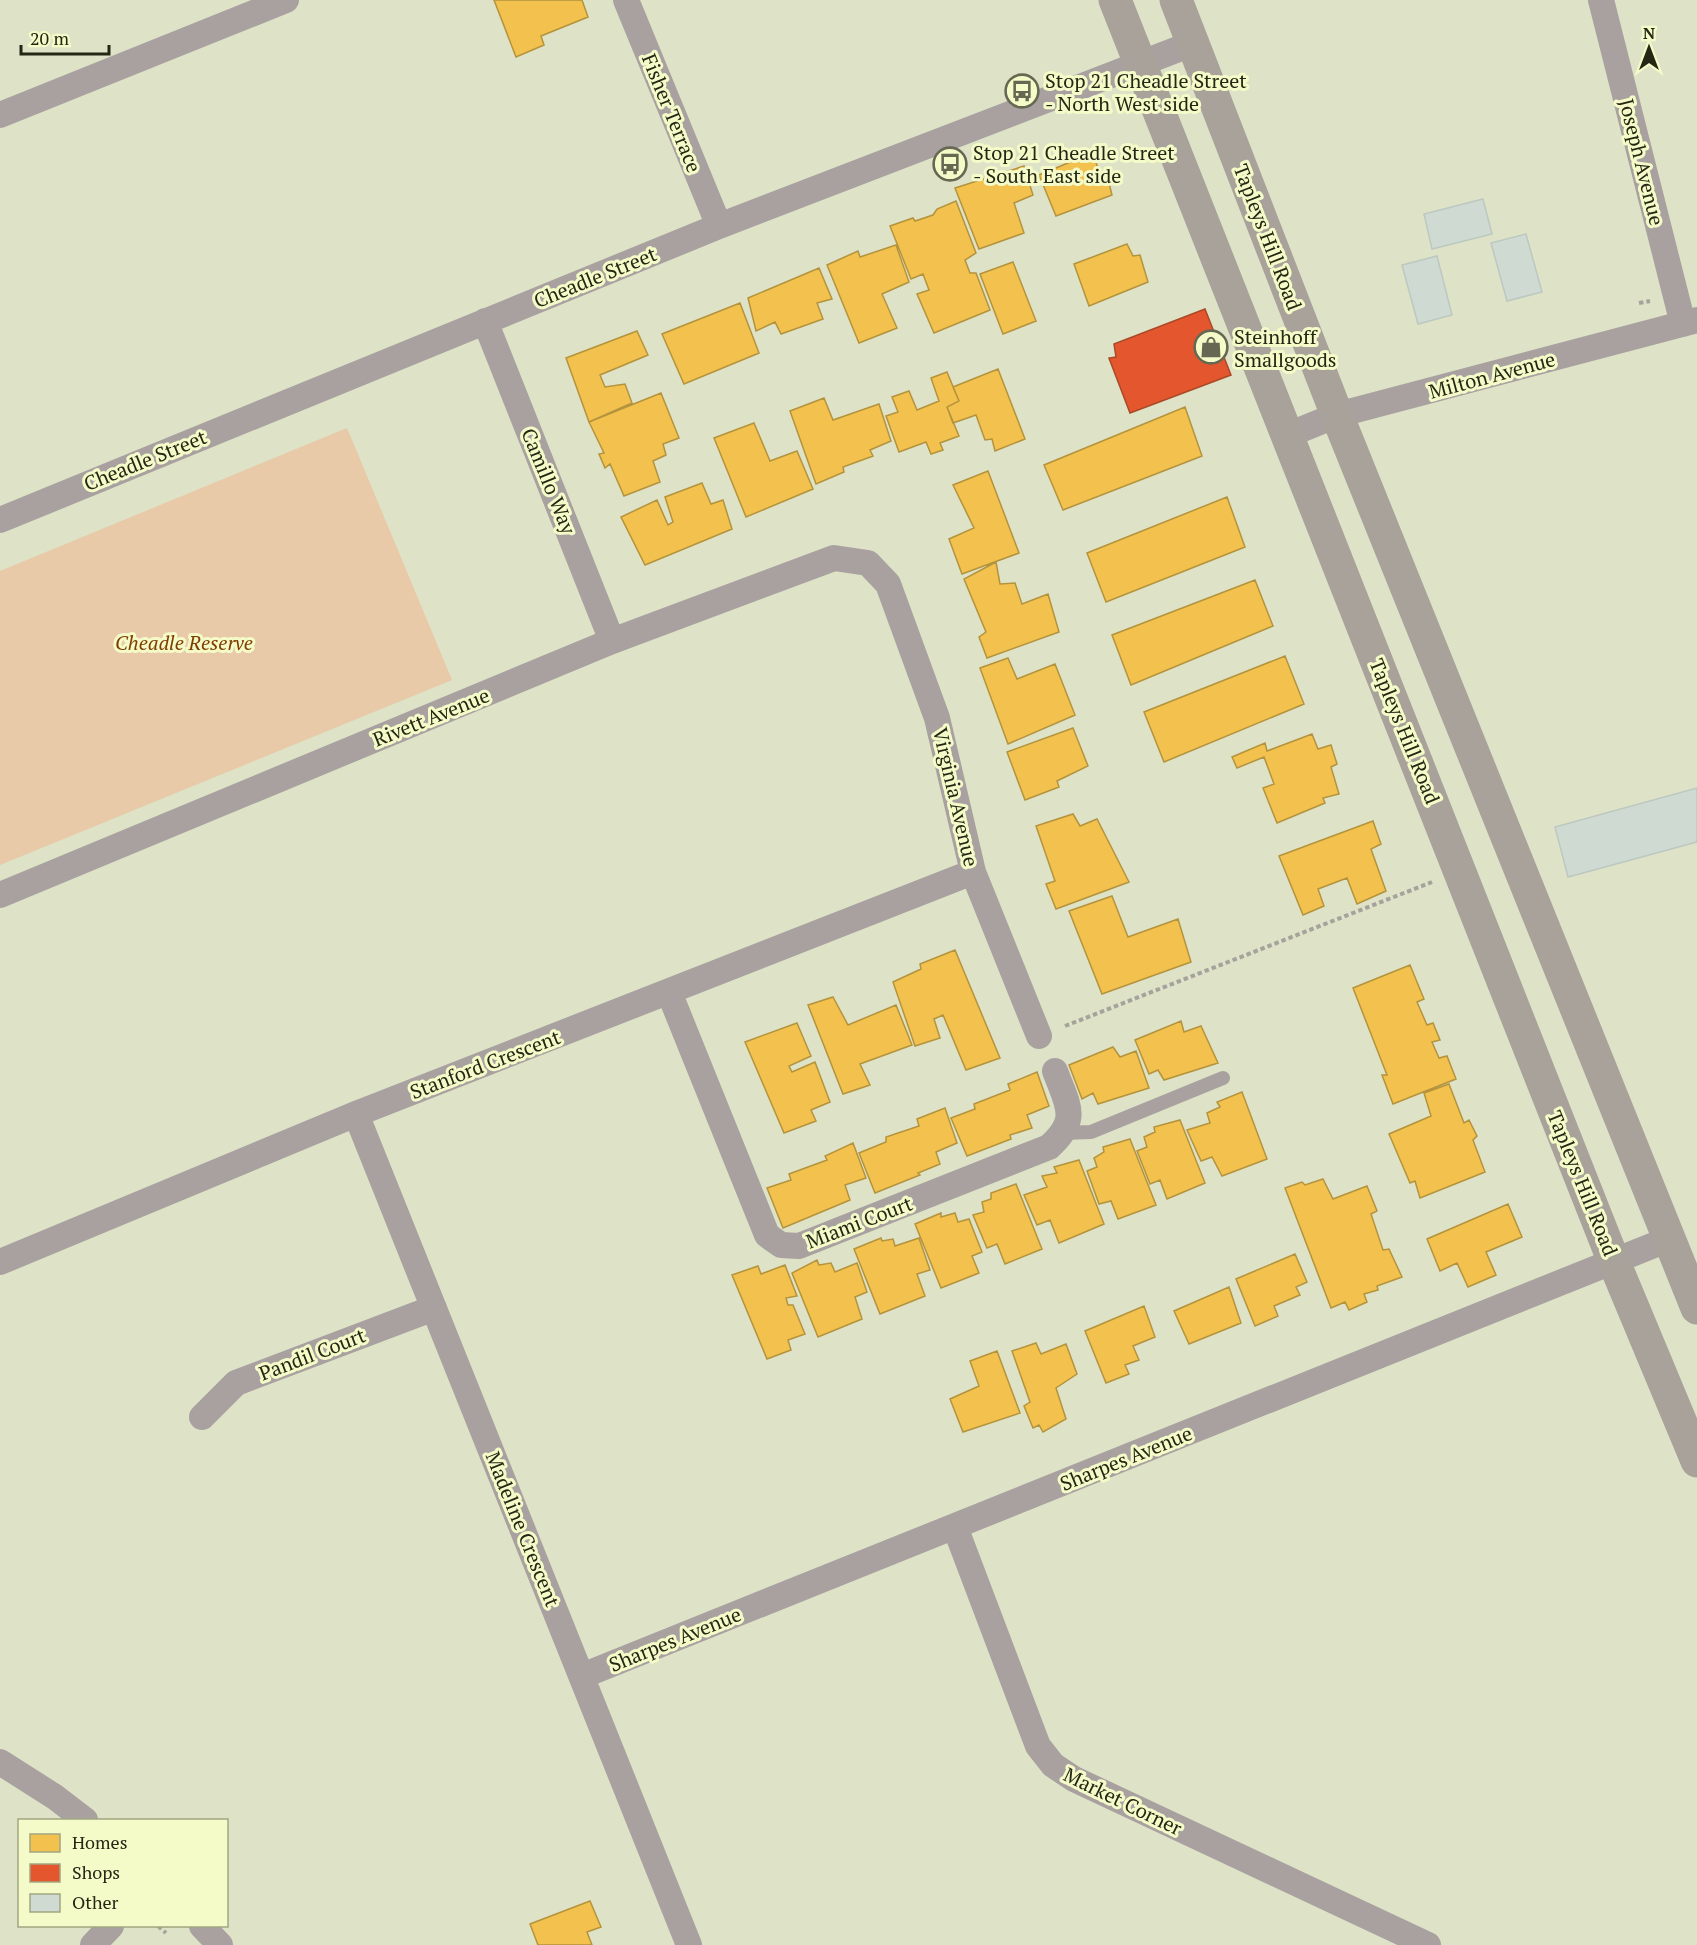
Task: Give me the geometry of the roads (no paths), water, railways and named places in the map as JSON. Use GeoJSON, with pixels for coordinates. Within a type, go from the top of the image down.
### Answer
{"type":"FeatureCollection","features":[{"type":"Feature","properties":{"kind":"main road","name":"Tapleys Hill Road"},"geometry":{"type":"LineString","coordinates":[[1115,0],[1614,1262],[1697,1461]]}},
{"type":"Feature","properties":{"kind":"main road","name":"Tapleys Hill Road"},"geometry":{"type":"LineString","coordinates":[[1176,0],[1337,416],[1697,1308]]}},
{"type":"Feature","properties":{"kind":"street"},"geometry":{"type":"LineString","coordinates":[[0,115],[286,0]]}},
{"type":"Feature","properties":{"kind":"street","name":"Fisher Terrace"},"geometry":{"type":"LineString","coordinates":[[626,0],[719,226]]}},
{"type":"Feature","properties":{"kind":"street","name":"Joseph Avenue"},"geometry":{"type":"LineString","coordinates":[[1601,0],[1690,322]]}},
{"type":"Feature","properties":{"kind":"street","name":"Cheadle Street"},"geometry":{"type":"LineString","coordinates":[[0,520],[719,226],[1194,43]]}},
{"type":"Feature","properties":{"kind":"street","name":"Camillo Way"},"geometry":{"type":"LineString","coordinates":[[484,321],[612,641]]}},
{"type":"Feature","properties":{"kind":"street","name":"Milton Avenue"},"geometry":{"type":"LineString","coordinates":[[1288,435],[1337,416],[1690,322]]}},
{"type":"Feature","properties":{"kind":"street","name":"Rivett Avenue"},"geometry":{"type":"LineString","coordinates":[[0,895],[612,641],[834,558],[868,562]]}},
{"type":"Feature","properties":{"kind":"street","name":"Virginia Avenue"},"geometry":{"type":"LineString","coordinates":[[868,562],[888,584],[937,718],[973,872],[1039,1036]]}},
{"type":"Feature","properties":{"kind":"street","name":"Stanford Crescent"},"geometry":{"type":"LineString","coordinates":[[0,1262],[356,1114],[973,872]]}},
{"type":"Feature","properties":{"kind":"street","name":"Miami Court"},"geometry":{"type":"LineString","coordinates":[[669,992],[767,1235],[781,1245],[799,1246],[843,1229],[1049,1147],[1064,1133]]}},
{"type":"Feature","properties":{"kind":"street"},"geometry":{"type":"LineString","coordinates":[[1055,1071],[1070,1112],[1064,1133]]}},
{"type":"Feature","properties":{"kind":"street","name":"Madeline Crescent"},"geometry":{"type":"LineString","coordinates":[[356,1114],[689,1945]]}},
{"type":"Feature","properties":{"kind":"street","name":"Sharpes Avenue"},"geometry":{"type":"LineString","coordinates":[[582,1676],[1670,1239]]}},
{"type":"Feature","properties":{"kind":"street","name":"Pandil Court"},"geometry":{"type":"LineString","coordinates":[[202,1417],[236,1383],[434,1308]]}},
{"type":"Feature","properties":{"kind":"street","name":"Market Corner"},"geometry":{"type":"LineString","coordinates":[[955,1527],[1038,1746],[1053,1766],[1074,1779],[1428,1945]]}},
{"type":"Feature","properties":{"kind":"street"},"geometry":{"type":"LineString","coordinates":[[0,1762],[55,1797],[82,1819]]}},
{"type":"Feature","properties":{"kind":"street"},"geometry":{"type":"LineString","coordinates":[[93,1945],[110,1927]]}},
{"type":"Feature","properties":{"kind":"street"},"geometry":{"type":"LineString","coordinates":[[203,1927],[220,1945]]}},
{"type":"Feature","properties":{"kind":"lane"},"geometry":{"type":"LineString","coordinates":[[1064,1133],[1091,1132],[1223,1078]]}},
{"type":"Feature","properties":{"kind":"place","name":"Stop 21 Cheadle Street - North West side"},"geometry":{"type":"Point","coordinates":[1022,91]}},
{"type":"Feature","properties":{"kind":"place","name":"Stop 21 Cheadle Street - South East side"},"geometry":{"type":"Point","coordinates":[950,164]}},
{"type":"Feature","properties":{"kind":"place","name":"Steinhoff Smallgoods"},"geometry":{"type":"Point","coordinates":[1211,347]}},
{"type":"Feature","properties":{"kind":"park label","name":"Cheadle Reserve"},"geometry":{"type":"Point","coordinates":[184,642]}}]}
